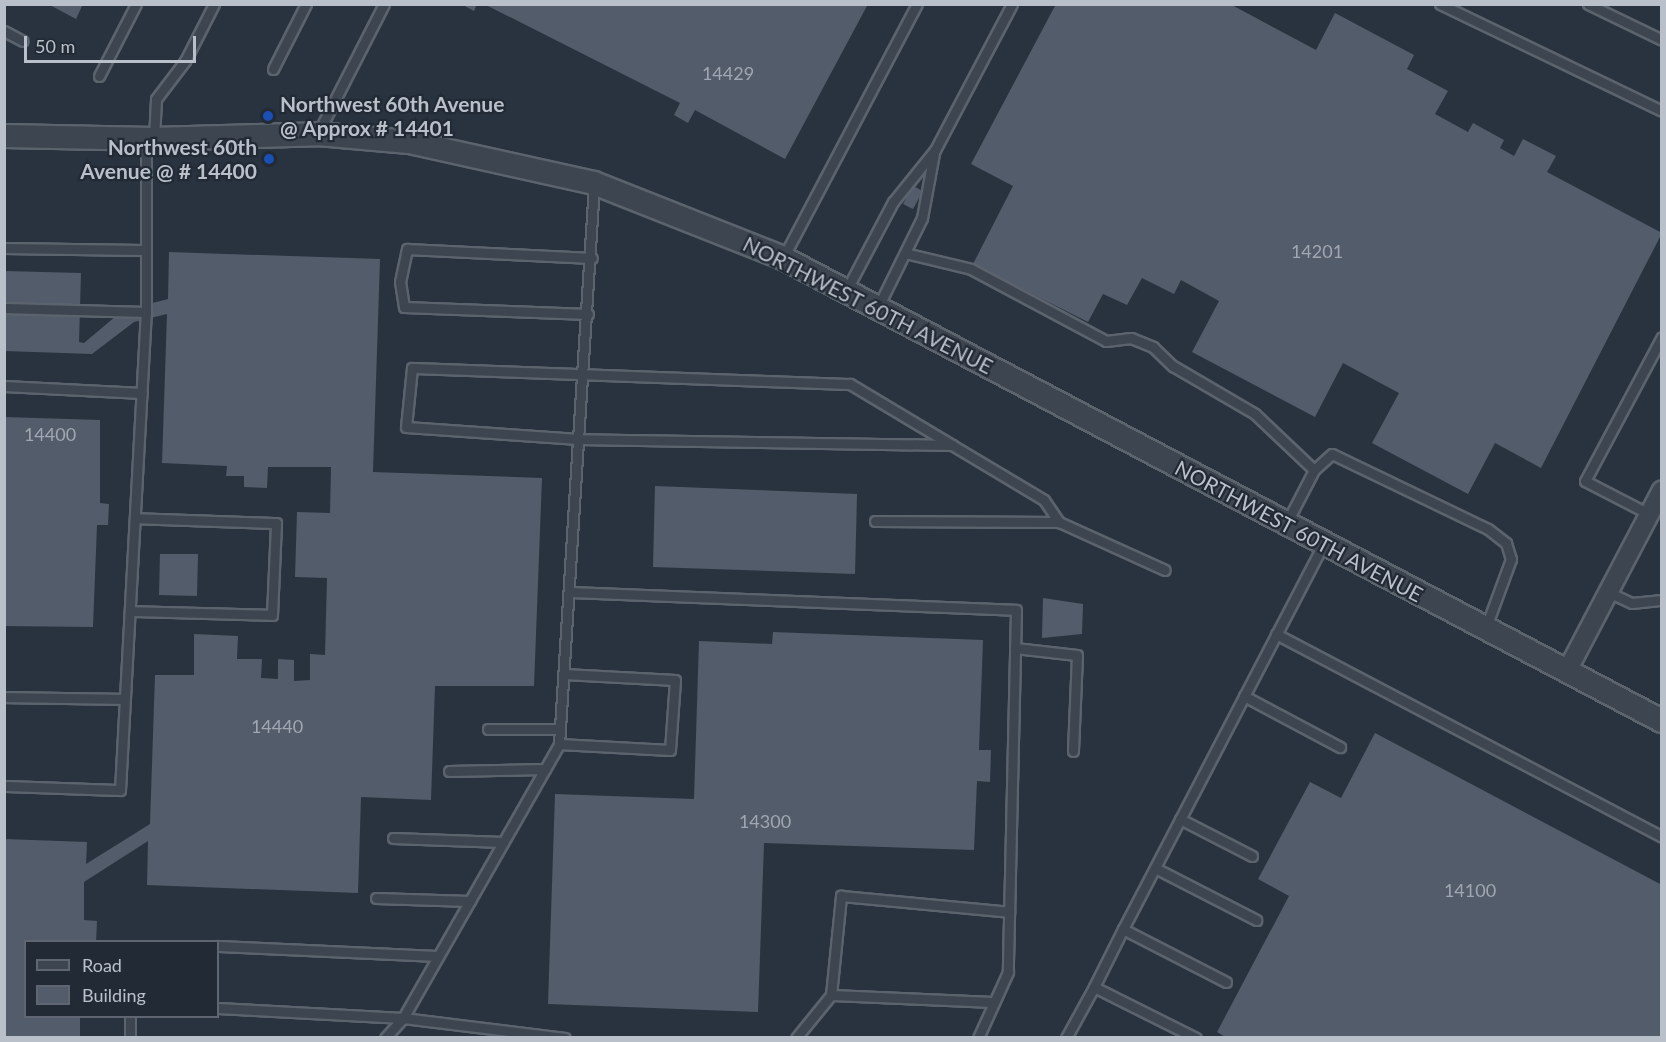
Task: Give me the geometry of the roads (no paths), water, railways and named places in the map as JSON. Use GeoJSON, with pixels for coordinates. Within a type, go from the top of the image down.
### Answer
{"type":"FeatureCollection","features":[{"type":"Feature","properties":{"kind":"street","name":"NORTHWEST 60TH AVENUE"},"geometry":{"type":"LineString","coordinates":[[4,136],[150,139],[318,134],[409,142],[594,183],[783,258],[1662,721]]}},
{"type":"Feature","properties":{"kind":"street"},"geometry":{"type":"LineString","coordinates":[[1567,671],[1662,489]]}},
{"type":"Feature","properties":{"kind":"lane"},"geometry":{"type":"LineString","coordinates":[[99,76],[136,4]]}},
{"type":"Feature","properties":{"kind":"lane"},"geometry":{"type":"LineString","coordinates":[[4,786],[120,790],[146,312],[142,250],[150,139],[156,99],[185,61],[214,4]]}},
{"type":"Feature","properties":{"kind":"lane"},"geometry":{"type":"LineString","coordinates":[[273,69],[306,4]]}},
{"type":"Feature","properties":{"kind":"lane"},"geometry":{"type":"LineString","coordinates":[[318,134],[384,4]]}},
{"type":"Feature","properties":{"kind":"lane"},"geometry":{"type":"LineString","coordinates":[[783,258],[917,4]]}},
{"type":"Feature","properties":{"kind":"lane"},"geometry":{"type":"LineString","coordinates":[[846,291],[892,202],[935,150],[1012,4]]}},
{"type":"Feature","properties":{"kind":"lane"},"geometry":{"type":"LineString","coordinates":[[1440,4],[1662,111]]}},
{"type":"Feature","properties":{"kind":"lane"},"geometry":{"type":"LineString","coordinates":[[1588,4],[1662,40]]}},
{"type":"Feature","properties":{"kind":"lane"},"geometry":{"type":"LineString","coordinates":[[4,31],[23,41]]}},
{"type":"Feature","properties":{"kind":"lane"},"geometry":{"type":"LineString","coordinates":[[878,308],[922,219],[935,150]]}},
{"type":"Feature","properties":{"kind":"lane"},"geometry":{"type":"LineString","coordinates":[[385,1038],[403,1018],[559,744],[581,377],[592,258],[594,183]]}},
{"type":"Feature","properties":{"kind":"lane"},"geometry":{"type":"LineString","coordinates":[[4,248],[142,250]]}},
{"type":"Feature","properties":{"kind":"lane"},"geometry":{"type":"LineString","coordinates":[[588,314],[404,306],[400,282],[407,249],[592,258]]}},
{"type":"Feature","properties":{"kind":"lane"},"geometry":{"type":"LineString","coordinates":[[905,253],[972,269],[1106,341],[1131,338],[1153,347],[1173,366],[1255,414],[1314,470]]}},
{"type":"Feature","properties":{"kind":"lane"},"geometry":{"type":"LineString","coordinates":[[4,308],[146,312]]}},
{"type":"Feature","properties":{"kind":"lane"},"geometry":{"type":"LineString","coordinates":[[1648,514],[1585,481],[1662,337]]}},
{"type":"Feature","properties":{"kind":"lane"},"geometry":{"type":"LineString","coordinates":[[952,445],[578,439],[406,427],[412,368],[581,377],[850,384],[1044,500],[1059,522]]}},
{"type":"Feature","properties":{"kind":"lane"},"geometry":{"type":"LineString","coordinates":[[4,386],[142,393]]}},
{"type":"Feature","properties":{"kind":"lane"},"geometry":{"type":"LineString","coordinates":[[1286,524],[1314,470],[1332,454],[1488,529],[1506,543],[1511,559],[1506,583],[1485,629]]}},
{"type":"Feature","properties":{"kind":"lane"},"geometry":{"type":"LineString","coordinates":[[130,611],[272,615],[276,523],[135,518]]}},
{"type":"Feature","properties":{"kind":"lane"},"geometry":{"type":"LineString","coordinates":[[875,521],[1059,522],[1165,570]]}},
{"type":"Feature","properties":{"kind":"lane"},"geometry":{"type":"LineString","coordinates":[[1066,1038],[1323,544]]}},
{"type":"Feature","properties":{"kind":"lane"},"geometry":{"type":"LineString","coordinates":[[569,592],[1016,610],[1008,972],[978,1038]]}},
{"type":"Feature","properties":{"kind":"lane"},"geometry":{"type":"LineString","coordinates":[[1608,592],[1632,603],[1662,600]]}},
{"type":"Feature","properties":{"kind":"lane"},"geometry":{"type":"LineString","coordinates":[[1276,634],[1662,837]]}},
{"type":"Feature","properties":{"kind":"lane"},"geometry":{"type":"LineString","coordinates":[[1015,648],[1077,655],[1073,751]]}},
{"type":"Feature","properties":{"kind":"lane"},"geometry":{"type":"LineString","coordinates":[[559,744],[670,750],[671,738],[675,680],[564,674]]}},
{"type":"Feature","properties":{"kind":"lane"},"geometry":{"type":"LineString","coordinates":[[1244,696],[1341,747]]}},
{"type":"Feature","properties":{"kind":"lane"},"geometry":{"type":"LineString","coordinates":[[4,697],[125,699]]}},
{"type":"Feature","properties":{"kind":"lane"},"geometry":{"type":"LineString","coordinates":[[488,729],[560,729]]}},
{"type":"Feature","properties":{"kind":"lane"},"geometry":{"type":"LineString","coordinates":[[449,771],[545,769]]}},
{"type":"Feature","properties":{"kind":"lane"},"geometry":{"type":"LineString","coordinates":[[1180,819],[1252,856]]}},
{"type":"Feature","properties":{"kind":"lane"},"geometry":{"type":"LineString","coordinates":[[393,838],[503,842]]}},
{"type":"Feature","properties":{"kind":"lane"},"geometry":{"type":"LineString","coordinates":[[1155,868],[1256,920]]}},
{"type":"Feature","properties":{"kind":"lane"},"geometry":{"type":"LineString","coordinates":[[796,1038],[831,995],[841,896],[1009,912]]}},
{"type":"Feature","properties":{"kind":"lane"},"geometry":{"type":"LineString","coordinates":[[376,898],[470,901]]}},
{"type":"Feature","properties":{"kind":"lane"},"geometry":{"type":"LineString","coordinates":[[1123,928],[1226,982]]}},
{"type":"Feature","properties":{"kind":"lane"},"geometry":{"type":"LineString","coordinates":[[219,946],[438,956]]}},
{"type":"Feature","properties":{"kind":"lane"},"geometry":{"type":"LineString","coordinates":[[1094,987],[1196,1038]]}},
{"type":"Feature","properties":{"kind":"lane"},"geometry":{"type":"LineString","coordinates":[[831,995],[994,1002]]}},
{"type":"Feature","properties":{"kind":"lane"},"geometry":{"type":"LineString","coordinates":[[219,1008],[403,1018],[565,1038]]}},
{"type":"Feature","properties":{"kind":"lane"},"geometry":{"type":"LineString","coordinates":[[129,1038],[130,1018]]}},
{"type":"Feature","properties":{"kind":"place","name":"Northwest 60th Avenue @ Approx # 14401"},"geometry":{"type":"Point","coordinates":[268,116]}},
{"type":"Feature","properties":{"kind":"place","name":"Northwest 60th Avenue @ # 14400"},"geometry":{"type":"Point","coordinates":[269,159]}}]}
